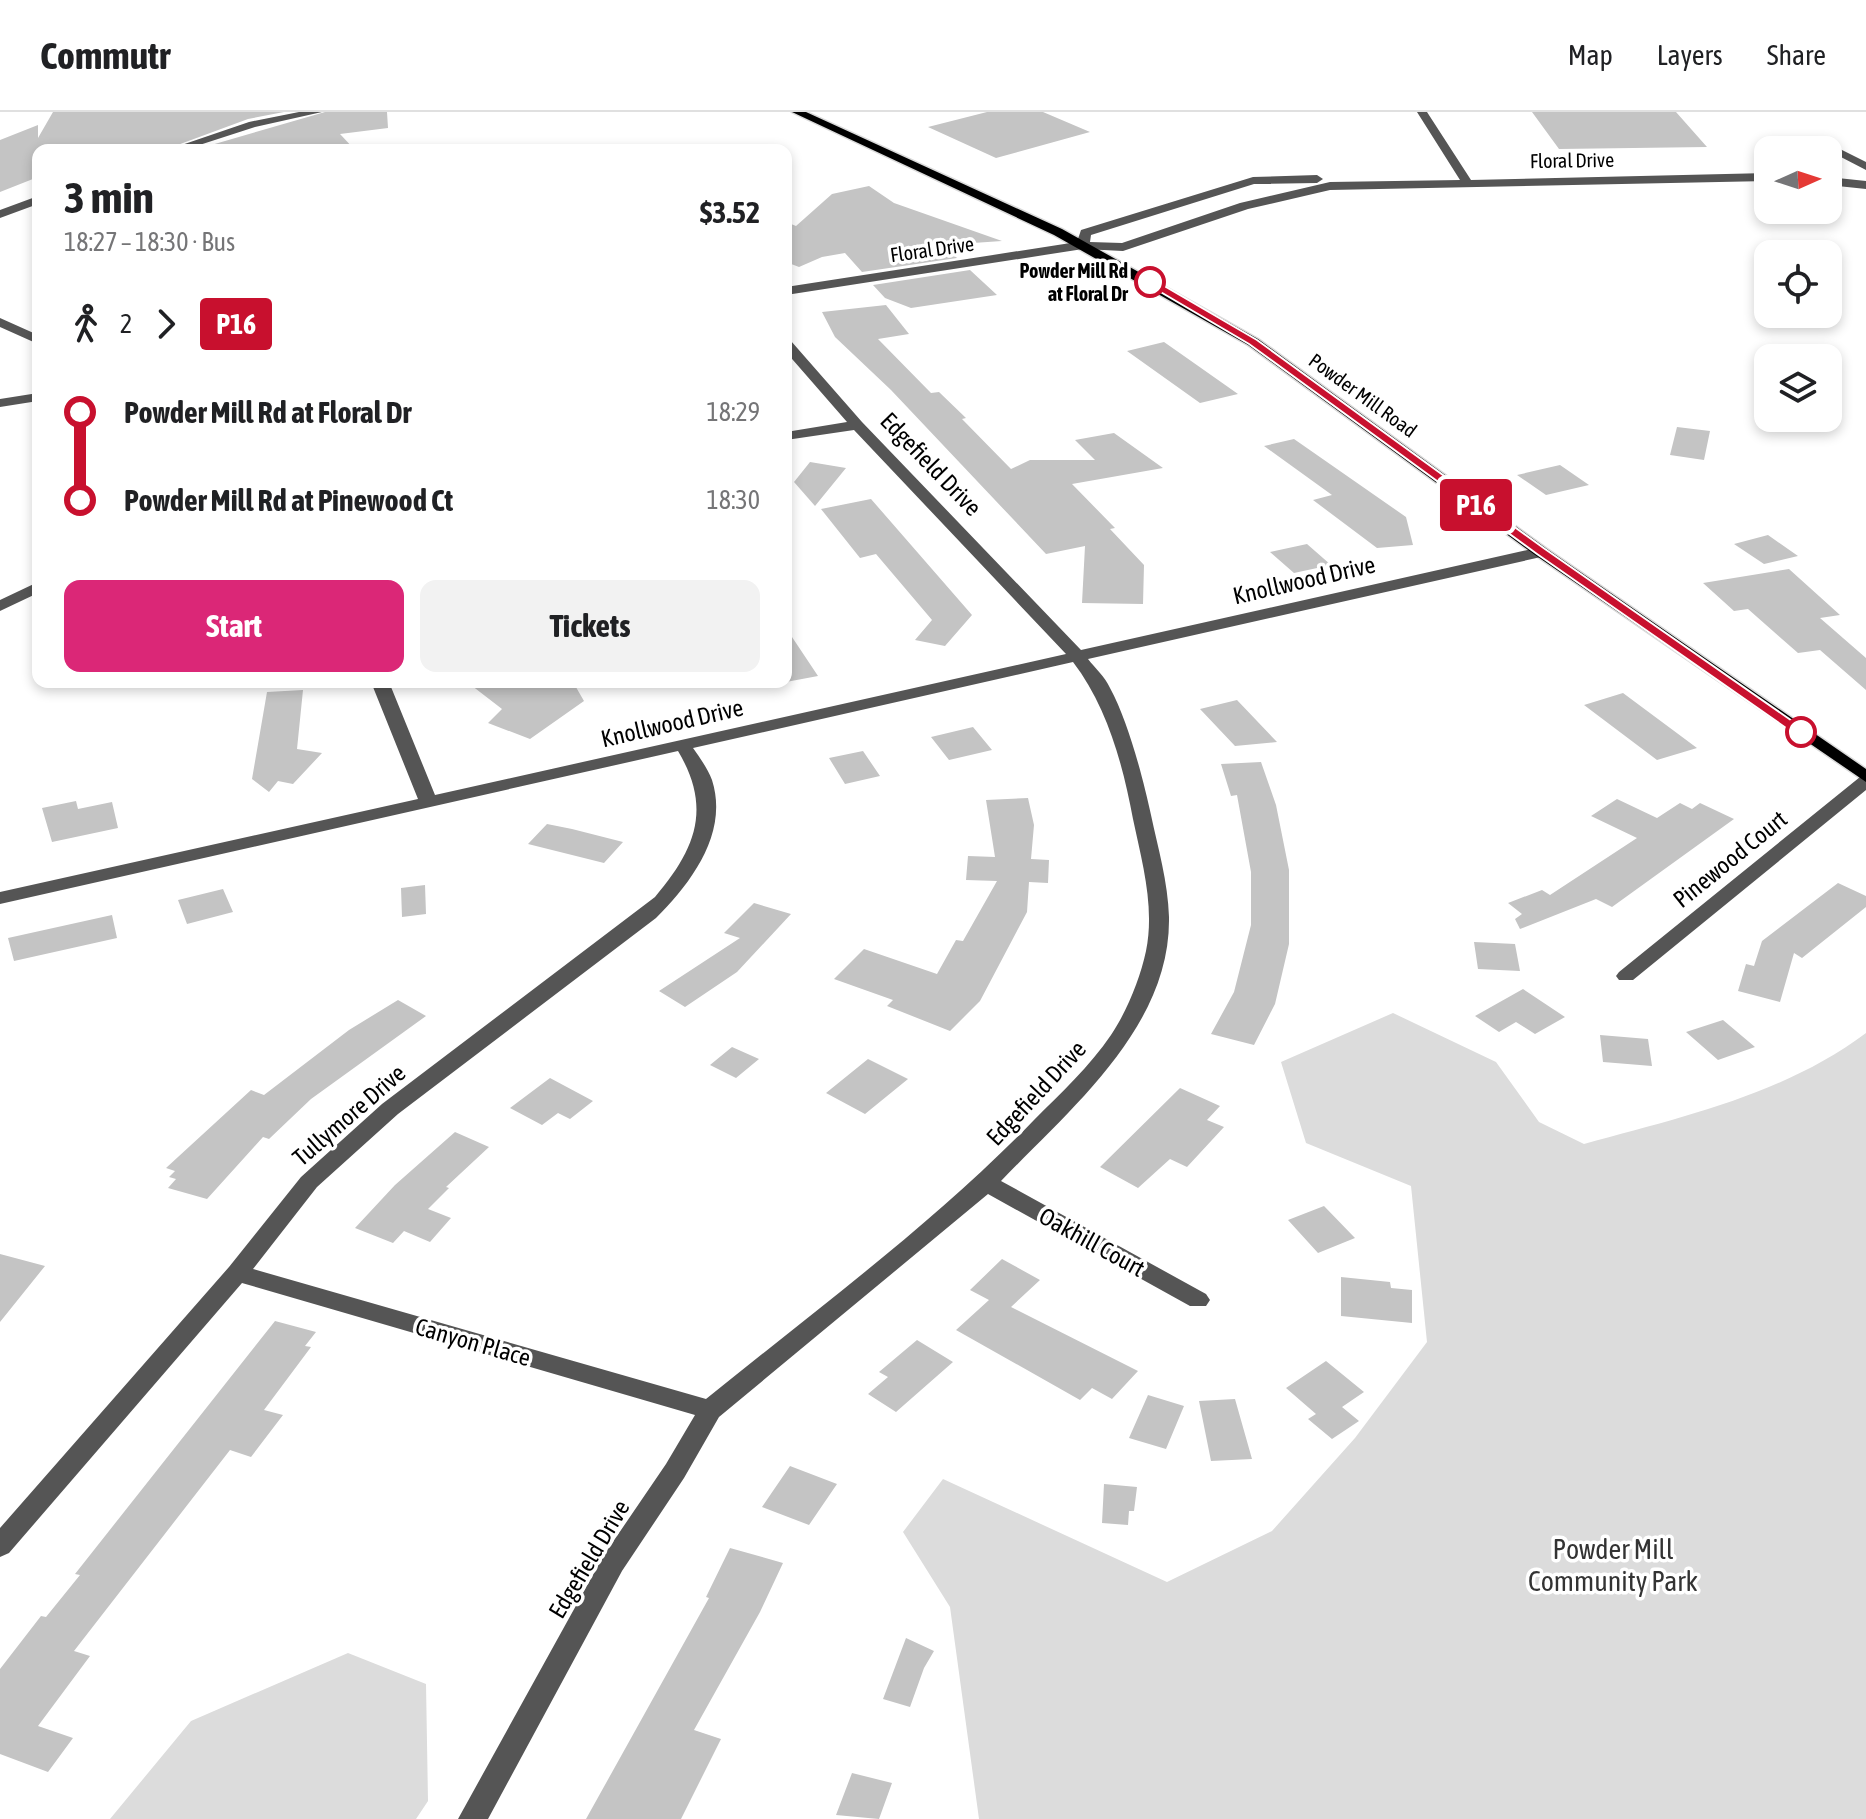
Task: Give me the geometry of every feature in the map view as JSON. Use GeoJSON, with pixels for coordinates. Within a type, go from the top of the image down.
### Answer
{"type":"FeatureCollection","features":[{"type":"Feature","properties":{"kind":"main road","name":"Powder Mill Road"},"geometry":{"type":"LineString","coordinates":[[797,112],[1083,245],[1253,342],[1541,552],[1866,779]]}},
{"type":"Feature","properties":{"kind":"street"},"geometry":{"type":"LineString","coordinates":[[191,144],[253,124],[317,112]]}},
{"type":"Feature","properties":{"kind":"street"},"geometry":{"type":"LineString","coordinates":[[1422,112],[1467,182]]}},
{"type":"Feature","properties":{"kind":"street"},"geometry":{"type":"LineString","coordinates":[[1842,154],[1866,167]]}},
{"type":"Feature","properties":{"kind":"street","name":"Floral Drive"},"geometry":{"type":"LineString","coordinates":[[792,290],[1083,245],[1123,247],[1305,189],[1377,184],[1754,177]]}},
{"type":"Feature","properties":{"kind":"street","name":"Floral Drive"},"geometry":{"type":"LineString","coordinates":[[1083,245],[1085,233],[1253,181],[1318,179],[1377,184]]}},
{"type":"Feature","properties":{"kind":"street"},"geometry":{"type":"LineString","coordinates":[[1842,182],[1866,185]]}},
{"type":"Feature","properties":{"kind":"street"},"geometry":{"type":"LineString","coordinates":[[0,214],[32,202]]}},
{"type":"Feature","properties":{"kind":"street"},"geometry":{"type":"LineString","coordinates":[[0,322],[32,337]]}},
{"type":"Feature","properties":{"kind":"street","name":"Edgefield Drive"},"geometry":{"type":"LineString","coordinates":[[473,1819],[613,1563],[675,1471],[710,1410],[986,1183],[1094,1071],[1122,1035],[1145,987],[1156,950],[1159,918],[1156,885],[1135,782],[1102,688],[1077,656],[857,425],[792,351]]}},
{"type":"Feature","properties":{"kind":"street"},"geometry":{"type":"LineString","coordinates":[[0,403],[32,398]]}},
{"type":"Feature","properties":{"kind":"street"},"geometry":{"type":"LineString","coordinates":[[792,435],[857,425]]}},
{"type":"Feature","properties":{"kind":"street","name":"Knollwood Drive"},"geometry":{"type":"LineString","coordinates":[[0,898],[1541,552]]}},
{"type":"Feature","properties":{"kind":"street"},"geometry":{"type":"LineString","coordinates":[[0,606],[32,590]]}},
{"type":"Feature","properties":{"kind":"street"},"geometry":{"type":"LineString","coordinates":[[382,688],[429,802]]}},
{"type":"Feature","properties":{"kind":"street","name":"Tullymore Drive"},"geometry":{"type":"LineString","coordinates":[[0,1546],[237,1273],[309,1182],[390,1109],[649,914],[677,887],[689,868],[707,823],[703,779],[683,745]]}},
{"type":"Feature","properties":{"kind":"street","name":"Pinewood Court"},"geometry":{"type":"LineString","coordinates":[[1626,976],[1866,779]]}},
{"type":"Feature","properties":{"kind":"street","name":"Oakhill Court"},"geometry":{"type":"LineString","coordinates":[[986,1183],[1198,1300]]}},
{"type":"Feature","properties":{"kind":"street","name":"Canyon Place"},"geometry":{"type":"LineString","coordinates":[[237,1273],[710,1410]]}},
{"type":"Feature","properties":{"kind":"green space","name":"Powder Mill Community Park"},"geometry":{"type":"Polygon","coordinates":[[[1393,1013],[1496,1062],[1539,1122],[1584,1144],[1731,1102],[1801,1073],[1866,1033],[1866,1819],[979,1819],[950,1607],[903,1532],[943,1479],[1167,1582],[1272,1531],[1355,1438],[1427,1342],[1411,1186],[1306,1143],[1281,1062],[1393,1013]]]}},
{"type":"Feature","properties":{"kind":"green space"},"geometry":{"type":"Polygon","coordinates":[[[348,1653],[426,1684],[428,1801],[416,1819],[110,1819],[191,1721],[348,1653]]]}},
{"type":"Feature","properties":{"kind":"building"},"geometry":{"type":"Polygon","coordinates":[[[53,112],[284,112],[248,119],[180,144],[32,144],[32,179],[0,192],[0,140],[38,125],[38,138],[53,112]]]}},
{"type":"Feature","properties":{"kind":"building"},"geometry":{"type":"Polygon","coordinates":[[[325,112],[387,112],[388,128],[340,134],[349,144],[215,144],[325,112]]]}},
{"type":"Feature","properties":{"kind":"building"},"geometry":{"type":"Polygon","coordinates":[[[987,112],[1043,112],[1090,132],[996,158],[928,127],[987,112]]]}},
{"type":"Feature","properties":{"kind":"building"},"geometry":{"type":"Polygon","coordinates":[[[1532,112],[1676,112],[1707,147],[1559,149],[1532,112]]]}},
{"type":"Feature","properties":{"kind":"building"},"geometry":{"type":"Polygon","coordinates":[[[869,186],[894,203],[1002,241],[944,245],[957,258],[862,272],[845,253],[822,257],[799,267],[792,264],[792,224],[796,226],[832,194],[869,186]]]}},
{"type":"Feature","properties":{"kind":"building"},"geometry":{"type":"Polygon","coordinates":[[[970,270],[997,295],[911,308],[885,298],[873,285],[970,270]]]}},
{"type":"Feature","properties":{"kind":"building"},"geometry":{"type":"Polygon","coordinates":[[[886,305],[909,334],[878,339],[931,393],[939,392],[966,418],[962,419],[1011,469],[1030,460],[1095,460],[1075,440],[1114,433],[1163,468],[1072,484],[1115,528],[1110,529],[1144,565],[1143,604],[1082,603],[1085,546],[1046,554],[891,390],[835,337],[822,312],[886,305]]]}},
{"type":"Feature","properties":{"kind":"building"},"geometry":{"type":"Polygon","coordinates":[[[1164,342],[1238,394],[1200,403],[1127,351],[1164,342]]]}},
{"type":"Feature","properties":{"kind":"building"},"geometry":{"type":"Polygon","coordinates":[[[1677,427],[1710,431],[1704,460],[1670,455],[1677,427]]]}},
{"type":"Feature","properties":{"kind":"building"},"geometry":{"type":"Polygon","coordinates":[[[1294,439],[1406,517],[1413,545],[1377,548],[1313,500],[1332,495],[1264,446],[1294,439]]]}},
{"type":"Feature","properties":{"kind":"building"},"geometry":{"type":"Polygon","coordinates":[[[810,462],[846,468],[815,506],[794,482],[810,462]]]}},
{"type":"Feature","properties":{"kind":"building"},"geometry":{"type":"Polygon","coordinates":[[[1560,465],[1589,485],[1546,495],[1517,475],[1560,465]]]}},
{"type":"Feature","properties":{"kind":"building"},"geometry":{"type":"Polygon","coordinates":[[[871,499],[972,615],[945,646],[915,640],[932,620],[876,554],[860,558],[821,509],[871,499]]]}},
{"type":"Feature","properties":{"kind":"building"},"geometry":{"type":"Polygon","coordinates":[[[1768,535],[1798,556],[1764,564],[1734,544],[1768,535]]]}},
{"type":"Feature","properties":{"kind":"building"},"geometry":{"type":"Polygon","coordinates":[[[1307,544],[1331,565],[1294,573],[1270,552],[1307,544]]]}},
{"type":"Feature","properties":{"kind":"building"},"geometry":{"type":"Polygon","coordinates":[[[1789,569],[1840,615],[1820,618],[1866,658],[1866,690],[1820,650],[1798,653],[1748,609],[1734,611],[1703,583],[1789,569]]]}},
{"type":"Feature","properties":{"kind":"building"},"geometry":{"type":"Polygon","coordinates":[[[792,637],[818,676],[792,681],[792,637]]]}},
{"type":"Feature","properties":{"kind":"building"},"geometry":{"type":"Polygon","coordinates":[[[475,688],[576,688],[584,701],[530,739],[488,723],[502,709],[475,688]]]}},
{"type":"Feature","properties":{"kind":"building"},"geometry":{"type":"Polygon","coordinates":[[[303,690],[297,749],[322,753],[293,784],[278,781],[269,792],[252,779],[267,692],[303,690]]]}},
{"type":"Feature","properties":{"kind":"building"},"geometry":{"type":"Polygon","coordinates":[[[1623,693],[1697,748],[1657,760],[1584,705],[1623,693]]]}},
{"type":"Feature","properties":{"kind":"building"},"geometry":{"type":"Polygon","coordinates":[[[1237,700],[1277,742],[1235,746],[1200,709],[1237,700]]]}},
{"type":"Feature","properties":{"kind":"building"},"geometry":{"type":"Polygon","coordinates":[[[973,727],[992,750],[949,760],[931,737],[973,727]]]}},
{"type":"Feature","properties":{"kind":"building"},"geometry":{"type":"Polygon","coordinates":[[[863,751],[880,776],[845,784],[829,758],[863,751]]]}},
{"type":"Feature","properties":{"kind":"building"},"geometry":{"type":"Polygon","coordinates":[[[1261,762],[1276,805],[1289,870],[1289,944],[1275,1004],[1254,1045],[1211,1034],[1234,992],[1251,925],[1251,872],[1237,795],[1231,796],[1221,764],[1261,762]]]}},
{"type":"Feature","properties":{"kind":"building"},"geometry":{"type":"Polygon","coordinates":[[[1028,798],[1034,825],[1031,859],[1049,860],[1048,883],[1029,882],[1027,912],[980,1001],[950,1031],[887,1006],[893,1000],[834,979],[864,949],[937,974],[956,940],[963,941],[997,881],[966,880],[968,856],[995,857],[986,800],[1028,798]]]}},
{"type":"Feature","properties":{"kind":"building"},"geometry":{"type":"Polygon","coordinates":[[[1617,799],[1657,818],[1680,803],[1692,809],[1700,803],[1734,819],[1612,907],[1596,899],[1520,929],[1515,919],[1522,914],[1508,903],[1542,890],[1550,895],[1637,838],[1591,816],[1617,799]]]}},
{"type":"Feature","properties":{"kind":"building"},"geometry":{"type":"Polygon","coordinates":[[[76,801],[78,809],[112,802],[118,828],[52,842],[42,808],[76,801]]]}},
{"type":"Feature","properties":{"kind":"building"},"geometry":{"type":"Polygon","coordinates":[[[547,824],[623,842],[604,863],[528,844],[547,824]]]}},
{"type":"Feature","properties":{"kind":"building"},"geometry":{"type":"Polygon","coordinates":[[[1838,883],[1866,896],[1866,907],[1802,958],[1794,953],[1780,1002],[1738,991],[1746,964],[1754,966],[1762,941],[1838,883]]]}},
{"type":"Feature","properties":{"kind":"building"},"geometry":{"type":"Polygon","coordinates":[[[425,885],[426,914],[402,917],[401,888],[425,885]]]}},
{"type":"Feature","properties":{"kind":"building"},"geometry":{"type":"Polygon","coordinates":[[[223,889],[233,912],[187,924],[178,900],[223,889]]]}},
{"type":"Feature","properties":{"kind":"building"},"geometry":{"type":"Polygon","coordinates":[[[754,903],[791,914],[737,972],[685,1007],[659,991],[740,938],[724,933],[754,903]]]}},
{"type":"Feature","properties":{"kind":"building"},"geometry":{"type":"Polygon","coordinates":[[[112,915],[117,938],[14,961],[8,938],[112,915]]]}},
{"type":"Feature","properties":{"kind":"building"},"geometry":{"type":"Polygon","coordinates":[[[1474,942],[1515,944],[1520,971],[1478,969],[1474,942]]]}},
{"type":"Feature","properties":{"kind":"building"},"geometry":{"type":"Polygon","coordinates":[[[1523,989],[1565,1017],[1535,1034],[1516,1022],[1499,1032],[1475,1016],[1523,989]]]}},
{"type":"Feature","properties":{"kind":"building"},"geometry":{"type":"Polygon","coordinates":[[[398,1000],[426,1016],[311,1099],[269,1139],[263,1137],[207,1199],[168,1188],[176,1179],[169,1177],[175,1171],[166,1168],[251,1090],[264,1095],[349,1030],[398,1000]]]}},
{"type":"Feature","properties":{"kind":"building"},"geometry":{"type":"Polygon","coordinates":[[[1723,1020],[1755,1047],[1718,1060],[1686,1032],[1723,1020]]]}},
{"type":"Feature","properties":{"kind":"building"},"geometry":{"type":"Polygon","coordinates":[[[1600,1035],[1648,1039],[1652,1066],[1603,1062],[1600,1035]]]}},
{"type":"Feature","properties":{"kind":"building"},"geometry":{"type":"Polygon","coordinates":[[[732,1047],[759,1059],[736,1078],[710,1065],[732,1047]]]}},
{"type":"Feature","properties":{"kind":"building"},"geometry":{"type":"Polygon","coordinates":[[[868,1059],[908,1079],[865,1114],[826,1093],[868,1059]]]}},
{"type":"Feature","properties":{"kind":"building"},"geometry":{"type":"Polygon","coordinates":[[[550,1078],[593,1101],[570,1119],[558,1113],[542,1125],[510,1108],[550,1078]]]}},
{"type":"Feature","properties":{"kind":"building"},"geometry":{"type":"Polygon","coordinates":[[[1180,1088],[1220,1106],[1207,1120],[1224,1127],[1187,1167],[1170,1159],[1138,1188],[1100,1167],[1180,1088]]]}},
{"type":"Feature","properties":{"kind":"building"},"geometry":{"type":"Polygon","coordinates":[[[455,1132],[489,1147],[446,1187],[449,1188],[428,1209],[451,1218],[430,1242],[404,1231],[393,1243],[355,1228],[395,1185],[455,1132]]]}},
{"type":"Feature","properties":{"kind":"building"},"geometry":{"type":"Polygon","coordinates":[[[1324,1206],[1355,1238],[1318,1253],[1288,1220],[1324,1206]]]}},
{"type":"Feature","properties":{"kind":"building"},"geometry":{"type":"Polygon","coordinates":[[[0,1254],[45,1266],[0,1322],[0,1254]]]}},
{"type":"Feature","properties":{"kind":"building"},"geometry":{"type":"Polygon","coordinates":[[[1002,1259],[1040,1280],[1011,1307],[1138,1371],[1112,1399],[1092,1388],[1080,1400],[956,1330],[989,1300],[970,1290],[1002,1259]]]}},
{"type":"Feature","properties":{"kind":"building"},"geometry":{"type":"Polygon","coordinates":[[[1341,1277],[1390,1282],[1391,1288],[1412,1290],[1412,1323],[1341,1316],[1341,1277]]]}},
{"type":"Feature","properties":{"kind":"building"},"geometry":{"type":"Polygon","coordinates":[[[275,1321],[316,1332],[305,1346],[311,1347],[264,1410],[283,1415],[251,1457],[230,1450],[74,1651],[90,1656],[38,1726],[73,1738],[48,1772],[0,1754],[0,1669],[41,1616],[46,1617],[80,1575],[75,1574],[275,1321]]]}},
{"type":"Feature","properties":{"kind":"building"},"geometry":{"type":"Polygon","coordinates":[[[917,1340],[953,1362],[896,1412],[868,1394],[888,1377],[879,1372],[917,1340]]]}},
{"type":"Feature","properties":{"kind":"building"},"geometry":{"type":"Polygon","coordinates":[[[1326,1361],[1364,1392],[1342,1407],[1359,1421],[1332,1439],[1308,1419],[1316,1414],[1286,1388],[1326,1361]]]}},
{"type":"Feature","properties":{"kind":"building"},"geometry":{"type":"Polygon","coordinates":[[[1148,1395],[1184,1406],[1166,1449],[1129,1438],[1148,1395]]]}},
{"type":"Feature","properties":{"kind":"building"},"geometry":{"type":"Polygon","coordinates":[[[1235,1399],[1252,1459],[1211,1461],[1199,1401],[1235,1399]]]}},
{"type":"Feature","properties":{"kind":"building"},"geometry":{"type":"Polygon","coordinates":[[[790,1466],[837,1484],[809,1525],[762,1507],[790,1466]]]}},
{"type":"Feature","properties":{"kind":"building"},"geometry":{"type":"Polygon","coordinates":[[[1104,1484],[1137,1487],[1134,1511],[1129,1511],[1128,1525],[1102,1523],[1104,1484]]]}},
{"type":"Feature","properties":{"kind":"building"},"geometry":{"type":"Polygon","coordinates":[[[730,1548],[783,1563],[760,1612],[694,1730],[721,1739],[681,1819],[586,1819],[709,1598],[706,1597],[730,1548]]]}},
{"type":"Feature","properties":{"kind":"building"},"geometry":{"type":"Polygon","coordinates":[[[906,1638],[934,1651],[924,1668],[910,1707],[883,1699],[906,1638]]]}},
{"type":"Feature","properties":{"kind":"building"},"geometry":{"type":"Polygon","coordinates":[[[852,1773],[892,1783],[879,1819],[836,1815],[852,1773]]]}},
{"type":"Feature","properties":{"kind":"bus line","name":"P16"},"geometry":{"type":"LineString","coordinates":[[1150,282],[1253,342],[1541,552],[1801,732]]}},
{"type":"Feature","properties":{"kind":"place","name":"Powder Mill Rd at Floral Dr"},"geometry":{"type":"Point","coordinates":[1150,282]}}]}
